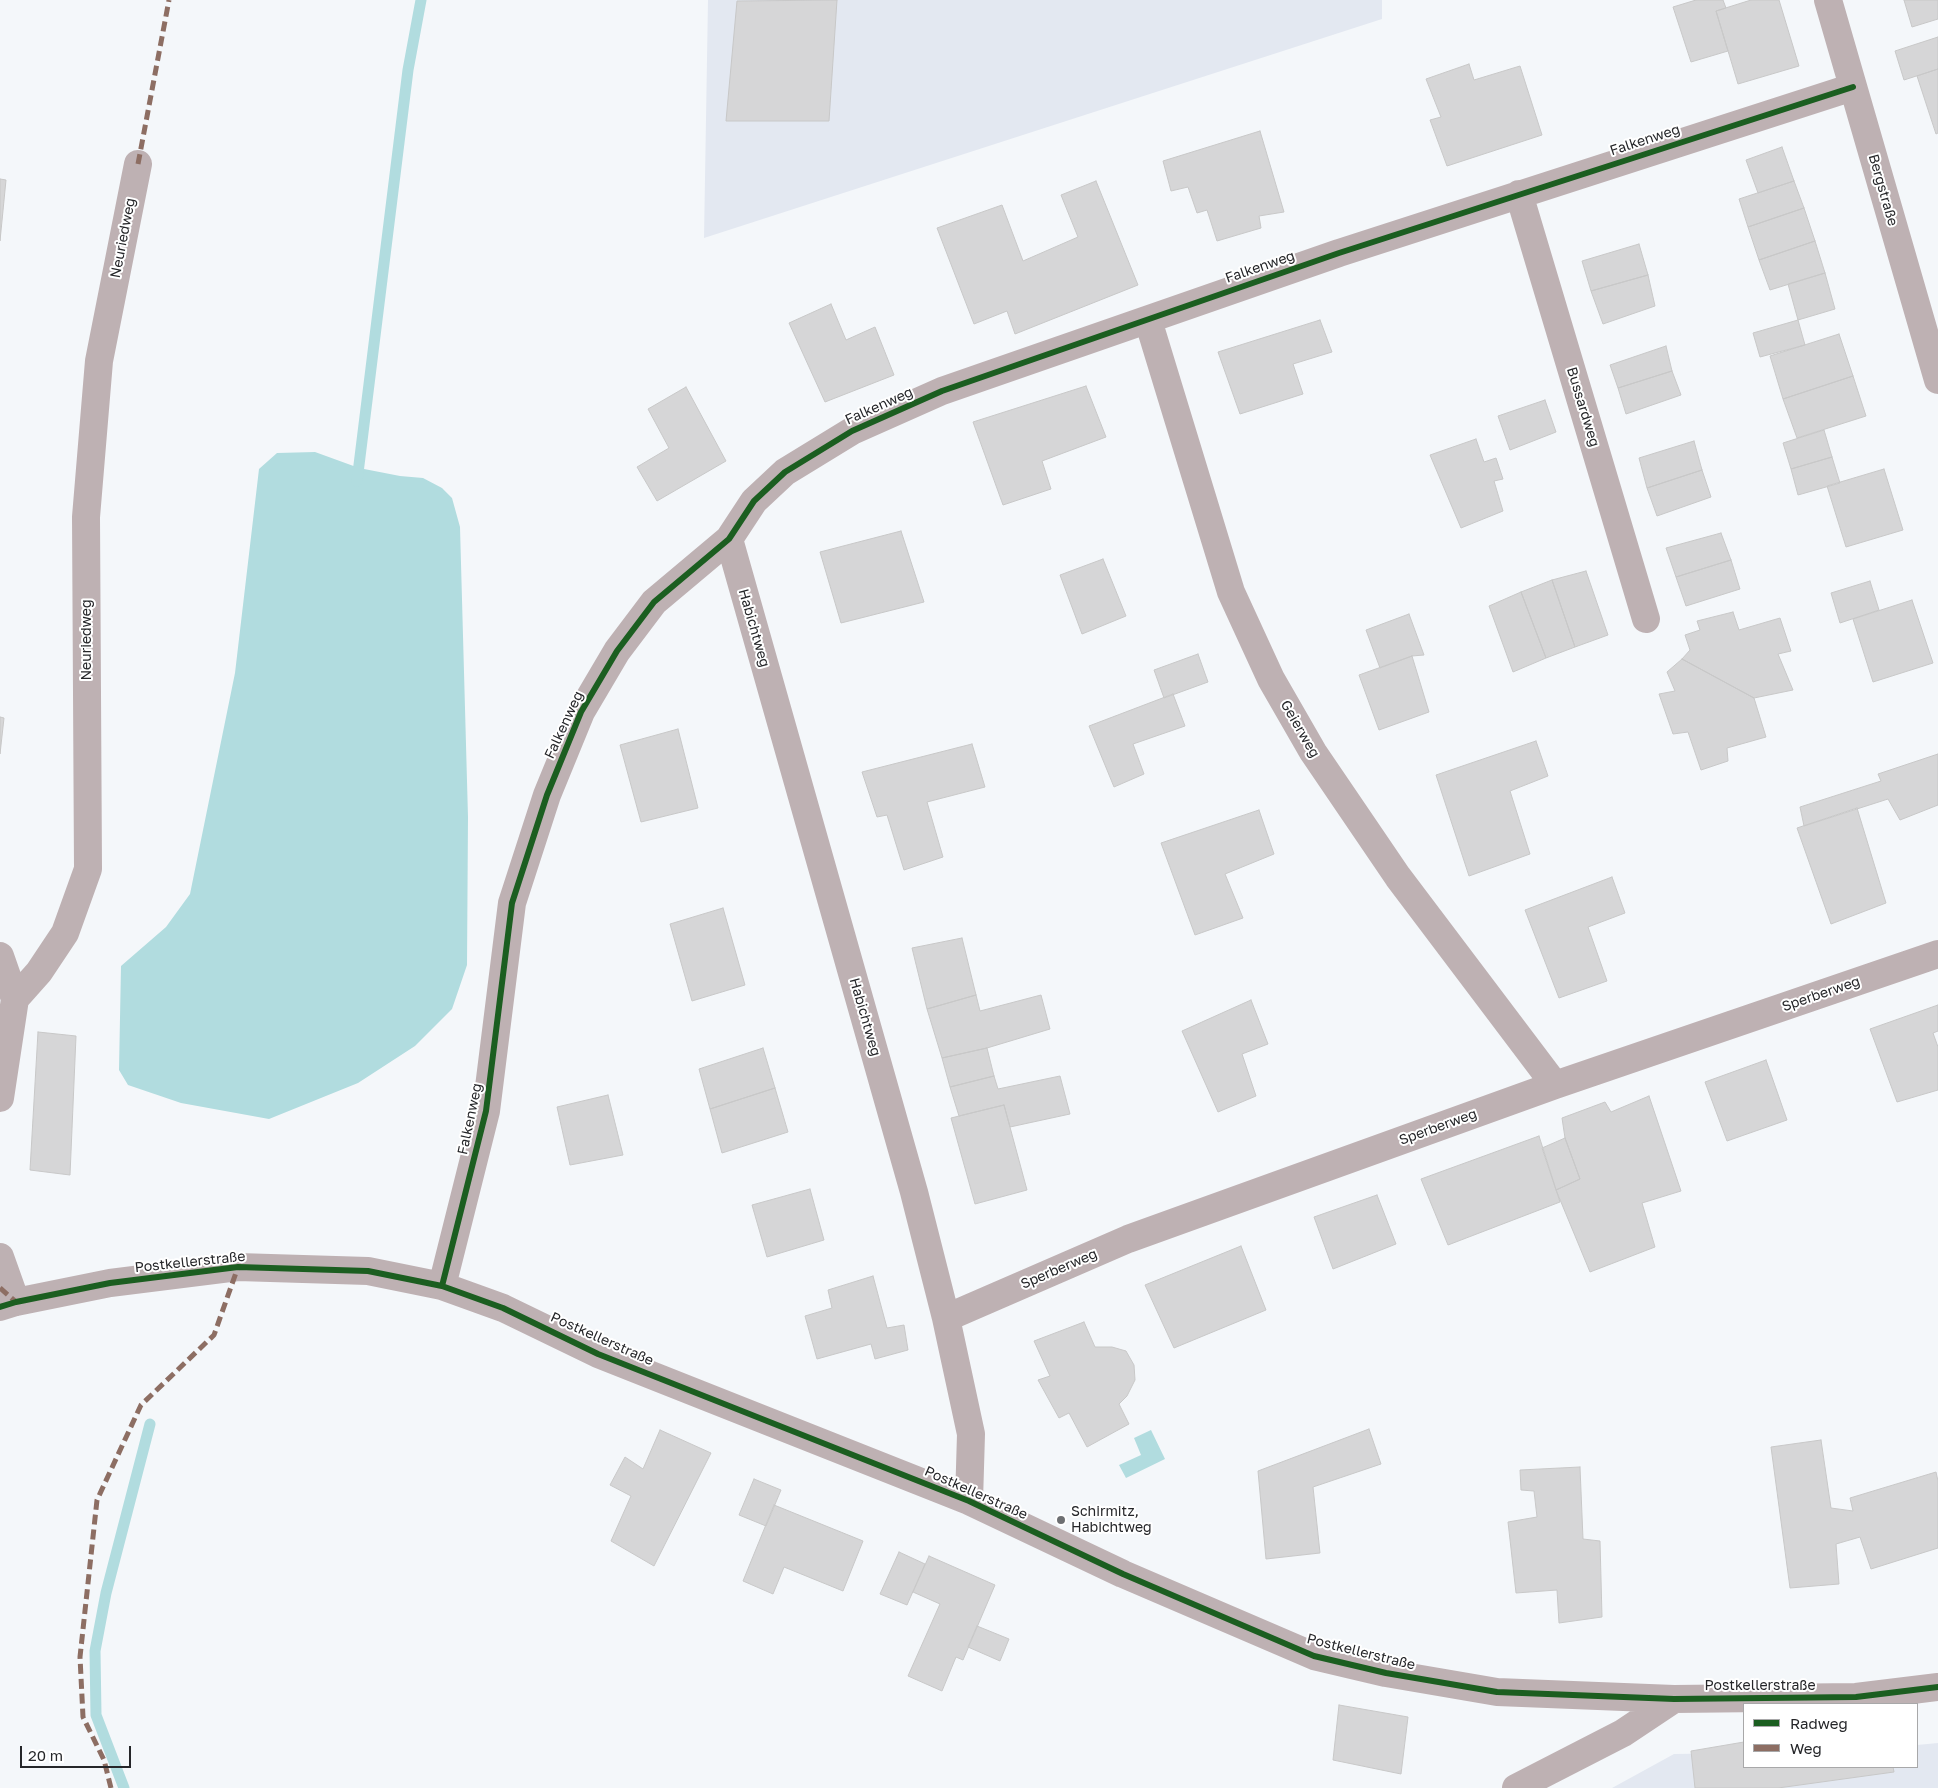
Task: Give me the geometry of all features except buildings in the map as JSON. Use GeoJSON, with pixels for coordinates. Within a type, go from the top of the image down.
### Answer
{"type":"FeatureCollection","features":[{"type":"Feature","properties":{"kind":"street","name":"Bergstraße"},"geometry":{"type":"LineString","coordinates":[[1828,0],[1938,380]]}},
{"type":"Feature","properties":{"kind":"street","name":"Falkenweg"},"geometry":{"type":"LineString","coordinates":[[442,1286],[486,1111],[512,903],[547,795],[581,712],[617,651],[654,602],[729,539],[754,501],[785,472],[852,431],[942,391],[1339,253],[1853,87]]}},
{"type":"Feature","properties":{"kind":"street","name":"Neuriedweg"},"geometry":{"type":"LineString","coordinates":[[15,999],[40,972],[65,933],[88,869],[86,517],[99,362],[138,164]]}},
{"type":"Feature","properties":{"kind":"street","name":"Bussardweg"},"geometry":{"type":"LineString","coordinates":[[1519,194],[1646,619]]}},
{"type":"Feature","properties":{"kind":"street","name":"Geierweg"},"geometry":{"type":"LineString","coordinates":[[1148,320],[1231,592],[1272,679],[1313,752],[1398,877],[1555,1085]]}},
{"type":"Feature","properties":{"kind":"street","name":"Habichtweg"},"geometry":{"type":"LineString","coordinates":[[729,539],[914,1192],[946,1318],[970,1434],[969,1501]]}},
{"type":"Feature","properties":{"kind":"street","name":"Sperberweg"},"geometry":{"type":"LineString","coordinates":[[946,1318],[1128,1239],[1555,1085],[1938,954]]}},
{"type":"Feature","properties":{"kind":"street"},"geometry":{"type":"LineString","coordinates":[[0,956],[15,999],[0,1098]]}},
{"type":"Feature","properties":{"kind":"street"},"geometry":{"type":"LineString","coordinates":[[0,1257],[8,1305]]}},
{"type":"Feature","properties":{"kind":"street","name":"Postkellerstraße"},"geometry":{"type":"LineString","coordinates":[[8,1305],[110,1283],[238,1267],[368,1272],[442,1286],[503,1308],[598,1354],[969,1501],[1123,1574],[1314,1656],[1386,1673],[1497,1692],[1674,1699],[1856,1698],[1938,1687]]}},
{"type":"Feature","properties":{"kind":"street"},"geometry":{"type":"LineString","coordinates":[[1516,1788],[1623,1733],[1674,1699]]}},
{"type":"Feature","properties":{"kind":"shaded area"},"geometry":{"type":"Polygon","coordinates":[[[708,0],[1382,0],[1382,19],[704,238],[708,0]]]}},
{"type":"Feature","properties":{"kind":"shaded area"},"geometry":{"type":"Polygon","coordinates":[[[1938,1743],[1938,1788],[1612,1788],[1674,1754],[1743,1753],[1743,1768],[1918,1768],[1918,1745],[1938,1743]]]}},
{"type":"Feature","properties":{"kind":"water"},"geometry":{"type":"Polygon","coordinates":[[[315,452],[359,468],[400,476],[423,478],[442,488],[452,498],[460,527],[468,817],[467,965],[452,1009],[415,1046],[358,1083],[269,1119],[181,1103],[128,1085],[119,1070],[121,966],[166,927],[190,894],[235,673],[259,469],[277,453],[315,452]]]}},
{"type":"Feature","properties":{"kind":"water"},"geometry":{"type":"Polygon","coordinates":[[[1151,1430],[1165,1459],[1126,1478],[1119,1465],[1141,1455],[1134,1438],[1151,1430]]]}},
{"type":"Feature","properties":{"kind":"waterway"},"geometry":{"type":"LineString","coordinates":[[357,481],[408,70],[421,0]]}},
{"type":"Feature","properties":{"kind":"waterway"},"geometry":{"type":"LineString","coordinates":[[124,1788],[96,1715],[95,1651],[106,1593],[150,1424]]}},
{"type":"Feature","properties":{"kind":"marked path"},"geometry":{"type":"LineString","coordinates":[[138,164],[169,0]]}},
{"type":"Feature","properties":{"kind":"marked path"},"geometry":{"type":"LineString","coordinates":[[111,1788],[104,1760],[83,1717],[80,1657],[97,1500],[141,1405],[214,1335],[238,1267]]}},
{"type":"Feature","properties":{"kind":"marked path"},"geometry":{"type":"LineString","coordinates":[[0,1288],[16,1302]]}},
{"type":"Feature","properties":{"kind":"cycle path"},"geometry":{"type":"LineString","coordinates":[[442,1286],[486,1111],[512,903],[547,795],[581,712],[617,651],[654,602],[729,539],[754,501],[785,472],[852,431],[942,391],[1339,253],[1853,87]]}},
{"type":"Feature","properties":{"kind":"cycle path"},"geometry":{"type":"LineString","coordinates":[[0,1307],[110,1283],[238,1267],[368,1271],[442,1286],[503,1308],[598,1354],[969,1501],[1123,1574],[1314,1656],[1386,1673],[1497,1692],[1674,1699],[1856,1697],[1938,1687]]}},
{"type":"Feature","properties":{"kind":"place","name":"Schirmitz, Habichtweg"},"geometry":{"type":"Point","coordinates":[1061,1520]}}]}
